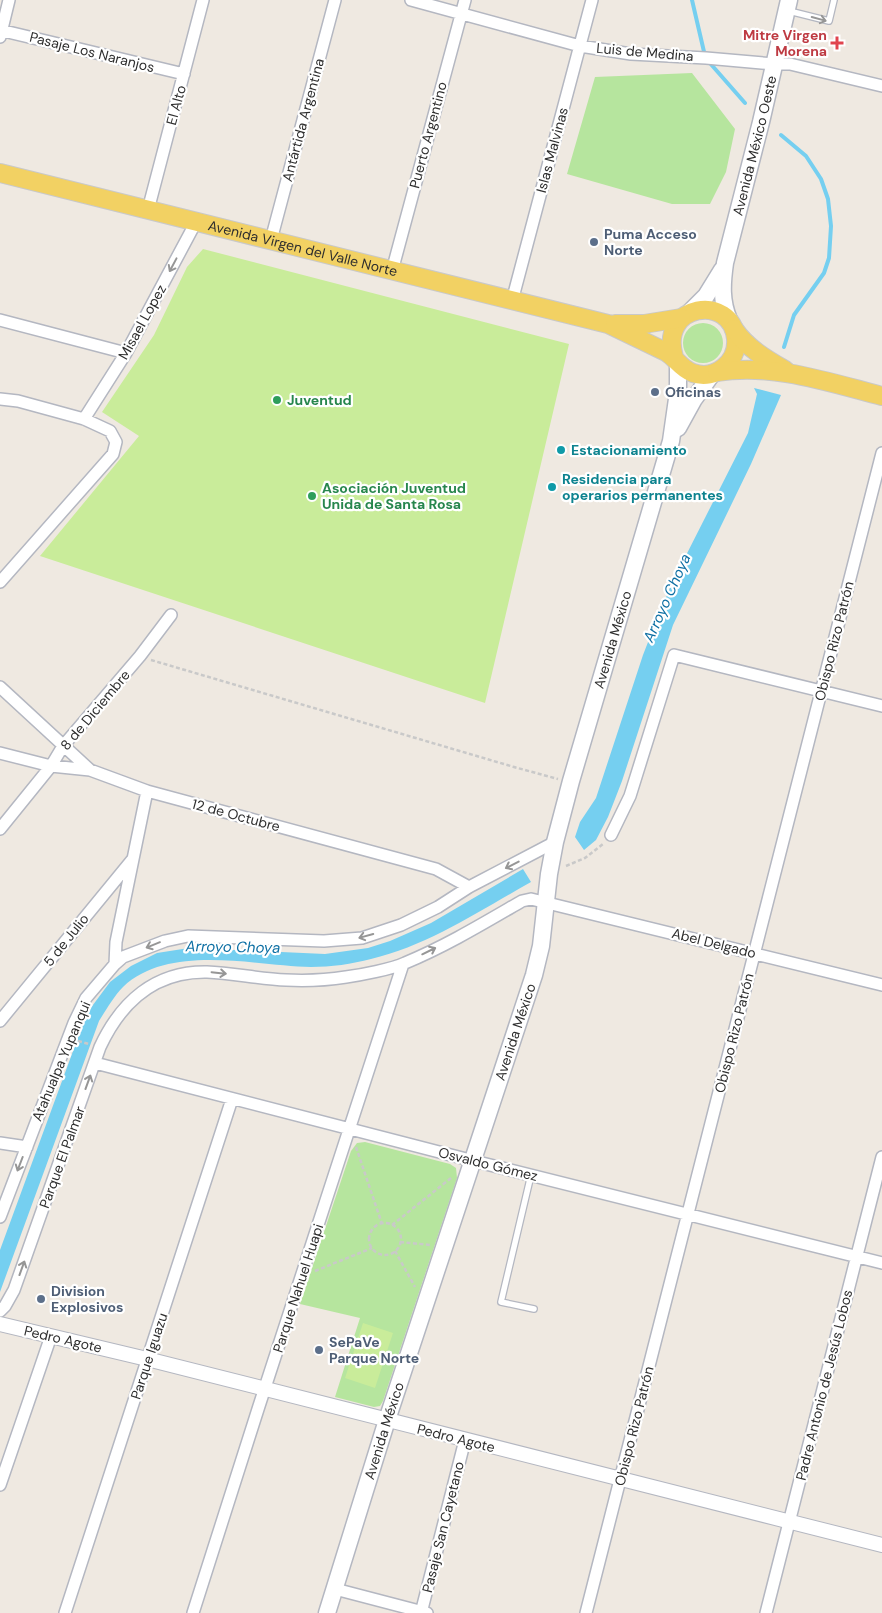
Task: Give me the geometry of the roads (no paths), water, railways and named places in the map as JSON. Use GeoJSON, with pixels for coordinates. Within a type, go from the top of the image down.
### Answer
{"type":"FeatureCollection","features":[{"type":"Feature","properties":{"kind":"main road","name":"Avenida México Oeste"},"geometry":{"type":"LineString","coordinates":[[731,325],[723,301],[725,264],[788,5]]}},
{"type":"Feature","properties":{"kind":"main road","name":"Avenida Virgen del Valle Norte"},"geometry":{"type":"LineString","coordinates":[[0,173],[608,324],[652,344],[676,360]]}},
{"type":"Feature","properties":{"kind":"main road","name":"Avenida México Oeste"},"geometry":{"type":"LineString","coordinates":[[686,315],[710,291],[725,264]]}},
{"type":"Feature","properties":{"kind":"main road"},"geometry":{"type":"LineString","coordinates":[[790,372],[754,351],[740,338],[721,314],[711,310],[700,309],[686,315],[675,326],[671,336],[671,347],[676,360],[685,369],[693,373],[702,375],[741,369],[790,372],[882,396]]}},
{"type":"Feature","properties":{"kind":"main road","name":"Avenida Virgen del Valle Norte"},"geometry":{"type":"LineString","coordinates":[[608,324],[644,324],[686,315]]}},
{"type":"Feature","properties":{"kind":"main road"},"geometry":{"type":"LineString","coordinates":[[715,373],[726,366],[732,359],[736,349],[736,339],[731,325]]}},
{"type":"Feature","properties":{"kind":"main road","name":"Avenida México"},"geometry":{"type":"LineString","coordinates":[[327,1613],[387,1420],[474,1161],[534,974],[541,946],[555,842],[571,781],[671,441],[678,392],[676,360]]}},
{"type":"Feature","properties":{"kind":"main road","name":"Avenida México"},"geometry":{"type":"LineString","coordinates":[[671,441],[694,398],[715,373]]}},
{"type":"Feature","properties":{"kind":"street"},"geometry":{"type":"LineString","coordinates":[[1,32],[9,0]]}},
{"type":"Feature","properties":{"kind":"street","name":"El Alto"},"geometry":{"type":"LineString","coordinates":[[148,210],[203,0]]}},
{"type":"Feature","properties":{"kind":"street","name":"Antártida Argentina"},"geometry":{"type":"LineString","coordinates":[[271,240],[335,0]]}},
{"type":"Feature","properties":{"kind":"street","name":"Luis de Medina"},"geometry":{"type":"LineString","coordinates":[[411,0],[580,46],[631,54],[790,64],[882,86]]}},
{"type":"Feature","properties":{"kind":"street","name":"Puerto Argentino"},"geometry":{"type":"LineString","coordinates":[[392,271],[465,0]]}},
{"type":"Feature","properties":{"kind":"street","name":"Islas Malvinas"},"geometry":{"type":"LineString","coordinates":[[512,300],[592,0]]}},
{"type":"Feature","properties":{"kind":"street","name":"Pasaje Los Naranjos"},"geometry":{"type":"LineString","coordinates":[[1,32],[184,74]]}},
{"type":"Feature","properties":{"kind":"street","name":"Misael Lopez"},"geometry":{"type":"LineString","coordinates":[[84,419],[126,353],[196,222]]}},
{"type":"Feature","properties":{"kind":"street"},"geometry":{"type":"LineString","coordinates":[[0,320],[126,353]]}},
{"type":"Feature","properties":{"kind":"street"},"geometry":{"type":"LineString","coordinates":[[0,399],[18,401],[84,419],[110,431],[116,442],[113,454],[0,582]]}},
{"type":"Feature","properties":{"kind":"street","name":"Obispo Rizo Patrón"},"geometry":{"type":"LineString","coordinates":[[586,1613],[882,453]]}},
{"type":"Feature","properties":{"kind":"street","name":"8 de Diciembre"},"geometry":{"type":"LineString","coordinates":[[0,829],[51,766],[63,746],[140,656],[171,615]]}},
{"type":"Feature","properties":{"kind":"street"},"geometry":{"type":"LineString","coordinates":[[611,835],[630,796],[674,655],[882,706]]}},
{"type":"Feature","properties":{"kind":"street"},"geometry":{"type":"LineString","coordinates":[[0,687],[90,770]]}},
{"type":"Feature","properties":{"kind":"street","name":"12 de Octubre"},"geometry":{"type":"LineString","coordinates":[[0,754],[51,766],[90,770],[147,791],[436,869],[469,887]]}},
{"type":"Feature","properties":{"kind":"street"},"geometry":{"type":"LineString","coordinates":[[115,964],[116,942],[147,791]]}},
{"type":"Feature","properties":{"kind":"street","name":"Atahualpa Yupanqui"},"geometry":{"type":"LineString","coordinates":[[0,1217],[68,1038],[86,998],[115,964],[124,957],[164,940],[188,936],[324,941],[362,938],[401,925],[438,907],[469,887],[555,842]]}},
{"type":"Feature","properties":{"kind":"street","name":"5 de Julio"},"geometry":{"type":"LineString","coordinates":[[0,1021],[133,859]]}},
{"type":"Feature","properties":{"kind":"street","name":"Abel Delgado"},"geometry":{"type":"LineString","coordinates":[[403,964],[469,932],[522,901],[531,899],[546,901],[882,985]]}},
{"type":"Feature","properties":{"kind":"street","name":"Parque El Palmar"},"geometry":{"type":"LineString","coordinates":[[0,1311],[14,1290],[100,1047],[108,1030],[127,1004],[147,987],[176,975],[206,972],[286,980],[346,978],[403,964]]}},
{"type":"Feature","properties":{"kind":"street","name":"Parque Nahuel Huapi"},"geometry":{"type":"LineString","coordinates":[[193,1613],[403,964]]}},
{"type":"Feature","properties":{"kind":"street","name":"Osvaldo Gómez"},"geometry":{"type":"LineString","coordinates":[[95,1063],[474,1161],[882,1263]]}},
{"type":"Feature","properties":{"kind":"street","name":"Parque Iguazu"},"geometry":{"type":"LineString","coordinates":[[65,1613],[232,1099]]}},
{"type":"Feature","properties":{"kind":"street"},"geometry":{"type":"LineString","coordinates":[[0,1144],[26,1146]]}},
{"type":"Feature","properties":{"kind":"street","name":"Padre Antonio de Jesús Lobos"},"geometry":{"type":"LineString","coordinates":[[766,1613],[882,1157]]}},
{"type":"Feature","properties":{"kind":"street","name":"Pedro Agote"},"geometry":{"type":"LineString","coordinates":[[0,1324],[882,1544]]}},
{"type":"Feature","properties":{"kind":"street"},"geometry":{"type":"LineString","coordinates":[[0,1485],[51,1336]]}},
{"type":"Feature","properties":{"kind":"street","name":"Pasaje San Cayetano"},"geometry":{"type":"LineString","coordinates":[[424,1612],[465,1440]]}},
{"type":"Feature","properties":{"kind":"street"},"geometry":{"type":"LineString","coordinates":[[335,1589],[424,1612]]}},
{"type":"Feature","properties":{"kind":"lane"},"geometry":{"type":"LineString","coordinates":[[788,5],[829,21],[834,0]]}},
{"type":"Feature","properties":{"kind":"lane"},"geometry":{"type":"LineString","coordinates":[[530,1175],[501,1302],[534,1309]]}},
{"type":"Feature","properties":{"kind":"water"},"geometry":{"type":"Polygon","coordinates":[[[754,388],[781,395],[751,464],[673,625],[622,781],[608,817],[596,840],[584,850],[575,837],[580,822],[596,798],[643,655],[672,583],[748,433],[757,394],[754,388]]]}},
{"type":"Feature","properties":{"kind":"water"},"geometry":{"type":"Polygon","coordinates":[[[523,869],[531,882],[453,926],[392,953],[356,962],[319,967],[239,961],[188,961],[164,965],[142,973],[123,987],[99,1021],[0,1292],[0,1250],[87,1013],[110,982],[131,966],[157,953],[189,948],[325,954],[368,948],[390,941],[431,923],[523,869]]]}},
{"type":"Feature","properties":{"kind":"waterway","name":"Arroyo Choya"},"geometry":{"type":"LineString","coordinates":[[692,0],[705,56]]}},
{"type":"Feature","properties":{"kind":"waterway","name":"Arroyo Choya"},"geometry":{"type":"LineString","coordinates":[[709,62],[745,103]]}},
{"type":"Feature","properties":{"kind":"waterway","name":"Arroyo Choya"},"geometry":{"type":"LineString","coordinates":[[781,135],[806,156],[821,179],[828,199],[831,226],[829,258],[824,273],[794,315],[784,347]]}},
{"type":"Feature","properties":{"kind":"place","name":"Mitre Virgen Morena"},"geometry":{"type":"Point","coordinates":[837,43]}},
{"type":"Feature","properties":{"kind":"place","name":"Puma Acceso Norte"},"geometry":{"type":"Point","coordinates":[594,242]}},
{"type":"Feature","properties":{"kind":"place","name":"Oficinas"},"geometry":{"type":"Point","coordinates":[655,392]}},
{"type":"Feature","properties":{"kind":"place","name":"Juventud"},"geometry":{"type":"Point","coordinates":[277,400]}},
{"type":"Feature","properties":{"kind":"place","name":"Estacionamiento"},"geometry":{"type":"Point","coordinates":[561,450]}},
{"type":"Feature","properties":{"kind":"place","name":"Residencia para operarios permanentes"},"geometry":{"type":"Point","coordinates":[552,487]}},
{"type":"Feature","properties":{"kind":"place","name":"Asociación Juventud Unida de Santa Rosa"},"geometry":{"type":"Point","coordinates":[312,496]}},
{"type":"Feature","properties":{"kind":"place","name":"Division Explosivos"},"geometry":{"type":"Point","coordinates":[41,1299]}},
{"type":"Feature","properties":{"kind":"place","name":"SePaVe Parque Norte"},"geometry":{"type":"Point","coordinates":[319,1350]}}]}
